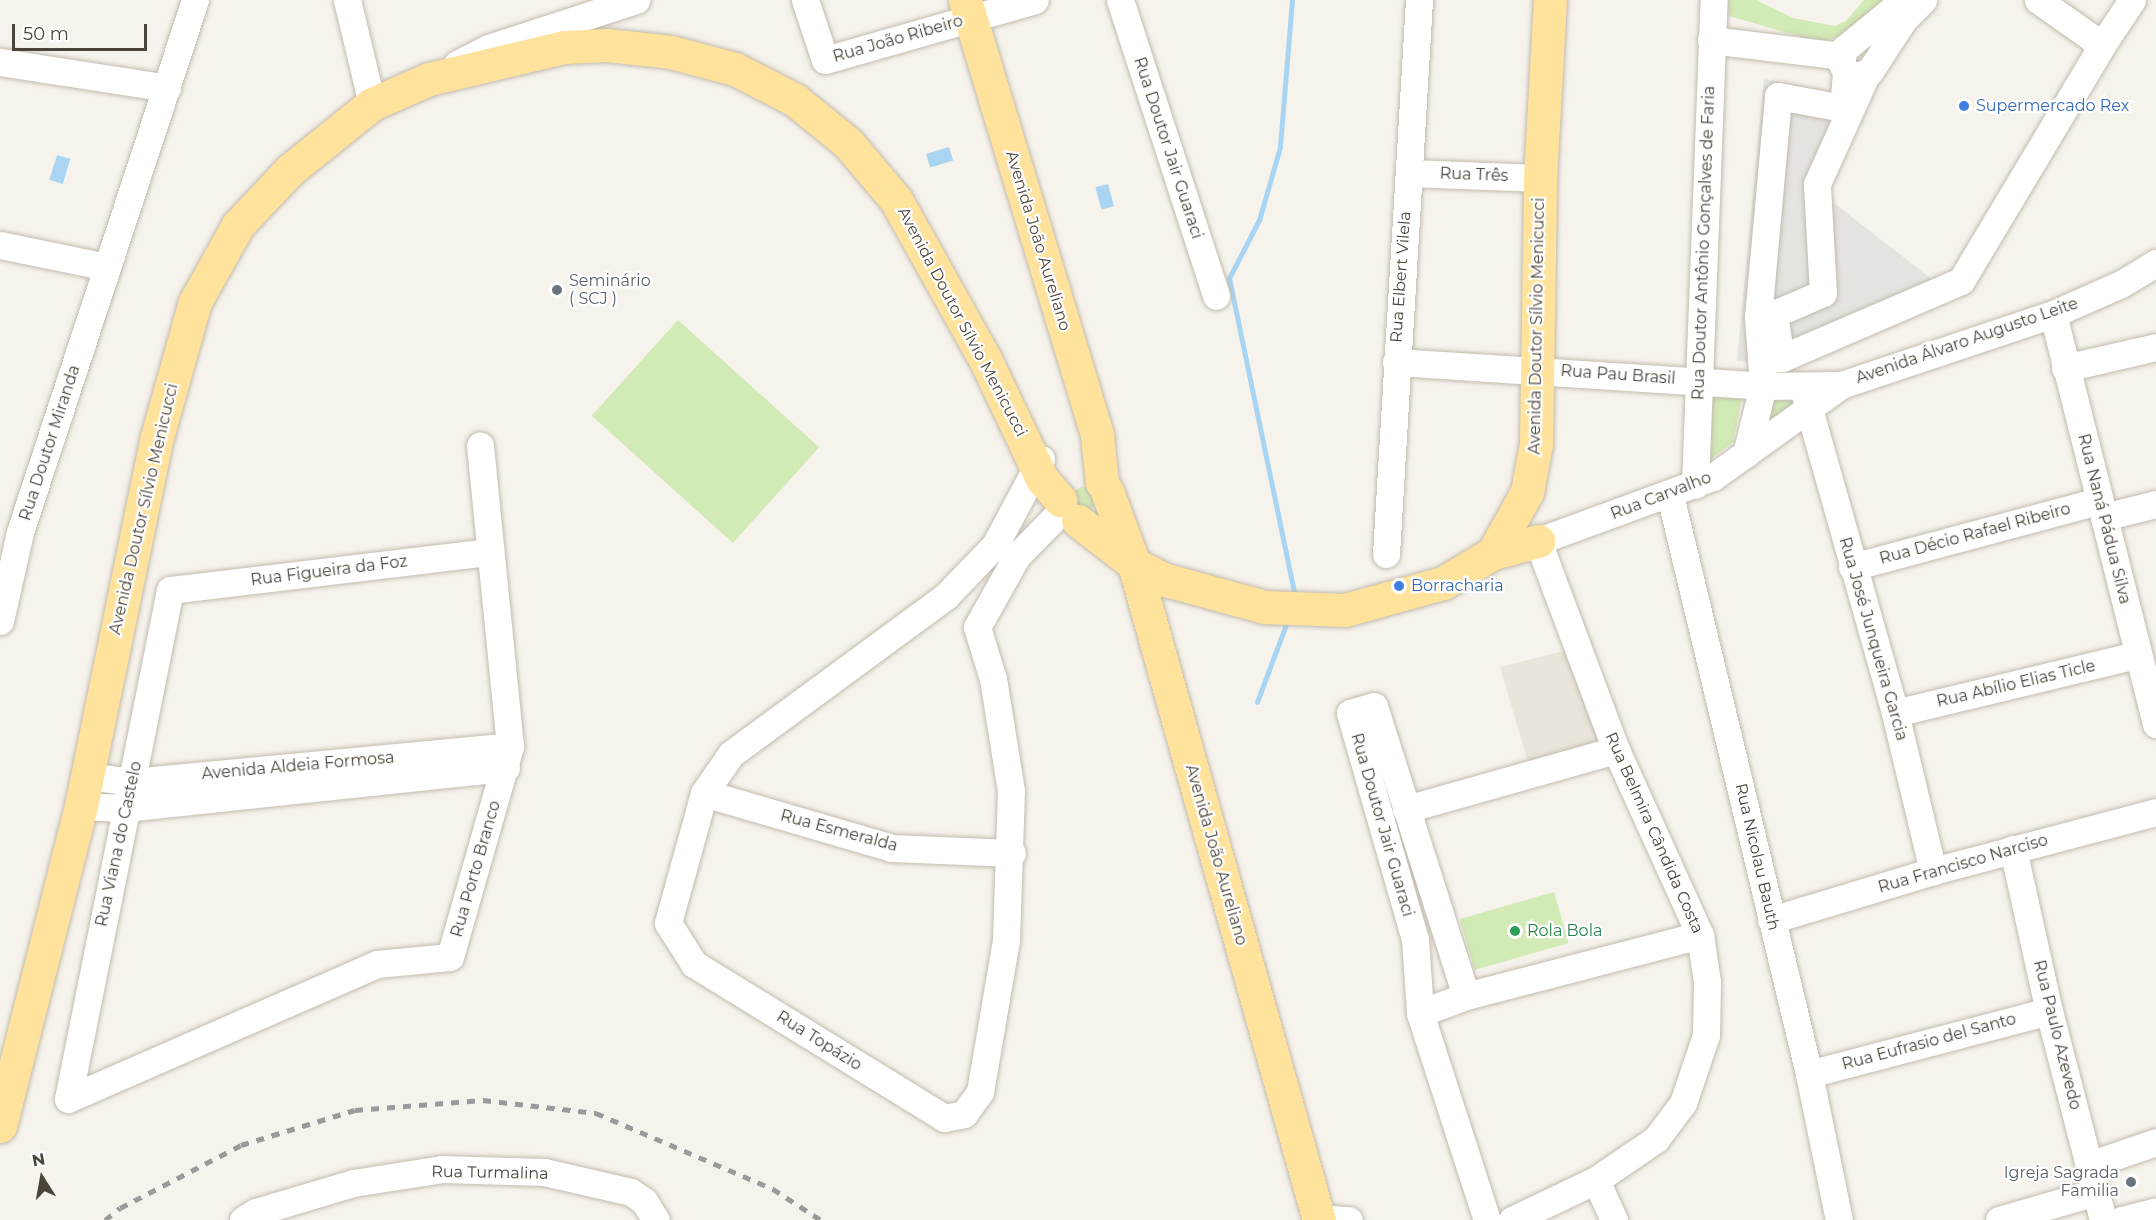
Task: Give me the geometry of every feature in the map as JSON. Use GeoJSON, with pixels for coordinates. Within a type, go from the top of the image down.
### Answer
{"type":"FeatureCollection","features":[{"type":"Feature","properties":{"kind":"main road","name":"Avenida Doutor Sílvio Menicucci"},"geometry":{"type":"LineString","coordinates":[[1493,553],[1532,479],[1538,369],[1540,178],[1550,0]]}},
{"type":"Feature","properties":{"kind":"main road","name":"Avenida João Aureliano"},"geometry":{"type":"LineString","coordinates":[[968,9],[1097,435],[1080,494],[1134,564],[1329,1219]]}},
{"type":"Feature","properties":{"kind":"main road","name":"Avenida Doutor Sílvio Menicucci"},"geometry":{"type":"LineString","coordinates":[[0,1126],[84,791],[157,437],[195,302],[238,225],[290,170],[372,104],[429,79],[564,47],[607,45],[671,52],[735,69],[795,100],[848,143],[896,200],[985,359],[1036,459],[1046,486],[1080,494]]}},
{"type":"Feature","properties":{"kind":"main road","name":"Rua Carvalho"},"geometry":{"type":"LineString","coordinates":[[1493,553],[1538,541]]}},
{"type":"Feature","properties":{"kind":"main road"},"geometry":{"type":"LineString","coordinates":[[1134,564],[1166,580],[1265,607],[1345,610],[1443,583],[1493,553]]}},
{"type":"Feature","properties":{"kind":"street","name":"Rua Doutor Miranda"},"geometry":{"type":"LineString","coordinates":[[0,621],[20,532],[195,0]]}},
{"type":"Feature","properties":{"kind":"street"},"geometry":{"type":"LineString","coordinates":[[347,0],[372,104]]}},
{"type":"Feature","properties":{"kind":"street"},"geometry":{"type":"LineString","coordinates":[[429,79],[488,48],[636,0]]}},
{"type":"Feature","properties":{"kind":"street","name":"Rua João Ribeiro"},"geometry":{"type":"LineString","coordinates":[[805,0],[825,60],[968,9],[1035,0]]}},
{"type":"Feature","properties":{"kind":"street","name":"Rua Doutor Jair Guaraci"},"geometry":{"type":"LineString","coordinates":[[1120,0],[1216,296]]}},
{"type":"Feature","properties":{"kind":"street","name":"Rua Elbert Vilela"},"geometry":{"type":"LineString","coordinates":[[1386,554],[1419,0]]}},
{"type":"Feature","properties":{"kind":"street","name":"Rua Doutor Antônio Gonçalves de Faria"},"geometry":{"type":"LineString","coordinates":[[1682,490],[1701,382],[1714,0]]}},
{"type":"Feature","properties":{"kind":"street"},"geometry":{"type":"LineString","coordinates":[[1746,454],[1769,368],[1774,314],[1823,293],[1817,184],[1856,63],[1904,0]]}},
{"type":"Feature","properties":{"kind":"street"},"geometry":{"type":"LineString","coordinates":[[1769,368],[1758,317],[1778,96],[1843,108],[1856,63],[1923,0]]}},
{"type":"Feature","properties":{"kind":"street"},"geometry":{"type":"LineString","coordinates":[[2038,0],[2102,45]]}},
{"type":"Feature","properties":{"kind":"street"},"geometry":{"type":"LineString","coordinates":[[1769,368],[1961,282],[2128,2]]}},
{"type":"Feature","properties":{"kind":"street"},"geometry":{"type":"LineString","coordinates":[[1711,40],[1856,63]]}},
{"type":"Feature","properties":{"kind":"street"},"geometry":{"type":"LineString","coordinates":[[0,62],[167,88]]}},
{"type":"Feature","properties":{"kind":"street","name":"Rua Três"},"geometry":{"type":"LineString","coordinates":[[1408,172],[1540,178]]}},
{"type":"Feature","properties":{"kind":"street"},"geometry":{"type":"LineString","coordinates":[[0,244],[107,267]]}},
{"type":"Feature","properties":{"kind":"street","name":"Avenida Álvaro Augusto Leite"},"geometry":{"type":"LineString","coordinates":[[1840,385],[2053,314],[2121,284],[2156,263]]}},
{"type":"Feature","properties":{"kind":"street","name":"Rua Naná Pádua Silva"},"geometry":{"type":"LineString","coordinates":[[2053,314],[2102,509],[2145,662],[2156,724]]}},
{"type":"Feature","properties":{"kind":"street"},"geometry":{"type":"LineString","coordinates":[[2066,368],[2156,347]]}},
{"type":"Feature","properties":{"kind":"street","name":"Rua Pau Brasil"},"geometry":{"type":"LineString","coordinates":[[1396,362],[1538,369],[1701,382],[1769,368],[1805,397]]}},
{"type":"Feature","properties":{"kind":"street","name":"Rua Carvalho"},"geometry":{"type":"LineString","coordinates":[[1538,541],[1682,490],[1746,454],[1805,397],[1840,385]]}},
{"type":"Feature","properties":{"kind":"street","name":"Rua José Junqueira Garcia"},"geometry":{"type":"LineString","coordinates":[[1805,397],[1895,713],[1933,871]]}},
{"type":"Feature","properties":{"kind":"street","name":"Rua Porto Branco"},"geometry":{"type":"LineString","coordinates":[[68,1100],[377,964],[450,957],[508,757],[480,445]]}},
{"type":"Feature","properties":{"kind":"street","name":"Rua Topázio"},"geometry":{"type":"LineString","coordinates":[[1036,459],[1006,550],[977,627],[993,679],[1011,791],[1012,853],[1006,940],[980,1092],[964,1114],[944,1118],[694,964],[668,923],[704,793],[731,754],[946,596],[1006,550],[1080,494]]}},
{"type":"Feature","properties":{"kind":"street","name":"Rua Nicolau Bauth"},"geometry":{"type":"LineString","coordinates":[[1682,490],[1771,920],[1809,1074],[1839,1220]]}},
{"type":"Feature","properties":{"kind":"street","name":"Rua Décio Rafael Ribeiro"},"geometry":{"type":"LineString","coordinates":[[1852,567],[2102,509],[2156,504]]}},
{"type":"Feature","properties":{"kind":"street","name":"Rua Belmira Cândida Costa"},"geometry":{"type":"LineString","coordinates":[[1512,1220],[1596,1180],[1656,1139],[1683,1104],[1706,1035],[1707,982],[1700,935],[1616,750],[1538,541]]}},
{"type":"Feature","properties":{"kind":"street","name":"Rua Figueira da Foz"},"geometry":{"type":"LineString","coordinates":[[170,590],[489,552]]}},
{"type":"Feature","properties":{"kind":"street","name":"Rua Viana do Castelo"},"geometry":{"type":"LineString","coordinates":[[68,1100],[124,808],[132,782],[170,590]]}},
{"type":"Feature","properties":{"kind":"street"},"geometry":{"type":"LineString","coordinates":[[946,596],[977,627]]}},
{"type":"Feature","properties":{"kind":"street","name":"Rua Abílio Elias Ticle"},"geometry":{"type":"LineString","coordinates":[[1895,713],[2145,662]]}},
{"type":"Feature","properties":{"kind":"street","name":"Rua Doutor Jair Guaraci"},"geometry":{"type":"LineString","coordinates":[[1466,996],[1374,706],[1350,713],[1415,939],[1420,1013],[1487,1220]]}},
{"type":"Feature","properties":{"kind":"street"},"geometry":{"type":"LineString","coordinates":[[1406,809],[1616,750]]}},
{"type":"Feature","properties":{"kind":"street","name":"Avenida Aldeia Formosa"},"geometry":{"type":"LineString","coordinates":[[84,791],[132,782],[190,788],[508,757]]}},
{"type":"Feature","properties":{"kind":"street","name":"Avenida Aldeia Formosa"},"geometry":{"type":"LineString","coordinates":[[84,791],[124,808],[190,788]]}},
{"type":"Feature","properties":{"kind":"street","name":"Rua Esmeralda"},"geometry":{"type":"LineString","coordinates":[[704,793],[892,848],[1012,853]]}},
{"type":"Feature","properties":{"kind":"street","name":"Rua Francisco Narciso"},"geometry":{"type":"LineString","coordinates":[[1771,920],[1933,871],[2156,812]]}},
{"type":"Feature","properties":{"kind":"street","name":"Rua Paulo Azevedo"},"geometry":{"type":"LineString","coordinates":[[2013,849],[2049,1011],[2103,1220]]}},
{"type":"Feature","properties":{"kind":"street"},"geometry":{"type":"LineString","coordinates":[[1420,1013],[1466,996],[1700,935]]}},
{"type":"Feature","properties":{"kind":"street","name":"Rua Eufrasio del Santo"},"geometry":{"type":"LineString","coordinates":[[1809,1074],[2049,1011]]}},
{"type":"Feature","properties":{"kind":"street"},"geometry":{"type":"LineString","coordinates":[[2089,1165],[2156,1142]]}},
{"type":"Feature","properties":{"kind":"street","name":"Rua Turmalina"},"geometry":{"type":"LineString","coordinates":[[243,1220],[256,1212],[352,1183],[442,1169],[555,1174],[631,1192],[644,1201],[656,1220]]}},
{"type":"Feature","properties":{"kind":"street"},"geometry":{"type":"LineString","coordinates":[[1596,1180],[1614,1220]]}},
{"type":"Feature","properties":{"kind":"street"},"geometry":{"type":"LineString","coordinates":[[1999,1220],[2096,1192]]}},
{"type":"Feature","properties":{"kind":"street"},"geometry":{"type":"LineString","coordinates":[[2121,1220],[2156,1211]]}},
{"type":"Feature","properties":{"kind":"shaded area"},"geometry":{"type":"Polygon","coordinates":[[[1764,79],[1837,94],[1825,196],[1956,298],[1793,365],[1737,361],[1764,79]]]}},
{"type":"Feature","properties":{"kind":"shaded area"},"geometry":{"type":"Polygon","coordinates":[[[1571,649],[1609,747],[1530,769],[1500,667],[1571,649]]]}},
{"type":"Feature","properties":{"kind":"green space"},"geometry":{"type":"Polygon","coordinates":[[[1728,0],[1756,0],[1793,18],[1835,26],[1846,21],[1864,0],[1889,0],[1846,33],[1822,43],[1729,16],[1728,0]]]}},
{"type":"Feature","properties":{"kind":"green space"},"geometry":{"type":"Polygon","coordinates":[[[678,320],[819,447],[733,543],[592,416],[678,320]]]}},
{"type":"Feature","properties":{"kind":"green space"},"geometry":{"type":"Polygon","coordinates":[[[1714,390],[1742,397],[1733,442],[1707,462],[1714,390]]]}},
{"type":"Feature","properties":{"kind":"green space"},"geometry":{"type":"Polygon","coordinates":[[[1776,392],[1795,394],[1792,411],[1768,425],[1776,392]]]}},
{"type":"Feature","properties":{"kind":"green space"},"geometry":{"type":"Polygon","coordinates":[[[1079,487],[1089,487],[1096,494],[1096,504],[1089,511],[1079,511],[1072,504],[1072,494],[1079,487]]]}},
{"type":"Feature","properties":{"kind":"green space","name":"Rola Bola"},"geometry":{"type":"Polygon","coordinates":[[[1554,892],[1569,943],[1474,970],[1460,919],[1554,892]]]}},
{"type":"Feature","properties":{"kind":"water"},"geometry":{"type":"Polygon","coordinates":[[[949,147],[953,160],[930,167],[926,154],[949,147]]]}},
{"type":"Feature","properties":{"kind":"water"},"geometry":{"type":"Polygon","coordinates":[[[57,155],[70,159],[63,184],[49,180],[57,155]]]}},
{"type":"Feature","properties":{"kind":"water"},"geometry":{"type":"Polygon","coordinates":[[[1108,184],[1114,206],[1101,210],[1095,187],[1108,184]]]}},
{"type":"Feature","properties":{"kind":"waterway"},"geometry":{"type":"LineString","coordinates":[[1292,0],[1280,147],[1259,220],[1229,278],[1295,596]]}},
{"type":"Feature","properties":{"kind":"waterway"},"geometry":{"type":"LineString","coordinates":[[1257,702],[1288,619]]}},
{"type":"Feature","properties":{"kind":"railway"},"geometry":{"type":"LineString","coordinates":[[105,1220],[120,1208],[241,1145],[355,1110],[483,1100],[596,1113],[773,1189],[821,1220]]}},
{"type":"Feature","properties":{"kind":"place","name":"Supermercado Rex"},"geometry":{"type":"Point","coordinates":[1964,106]}},
{"type":"Feature","properties":{"kind":"place","name":"Seminário ( SCJ )"},"geometry":{"type":"Point","coordinates":[557,290]}},
{"type":"Feature","properties":{"kind":"place","name":"Borracharia"},"geometry":{"type":"Point","coordinates":[1399,586]}},
{"type":"Feature","properties":{"kind":"place","name":"Rola Bola"},"geometry":{"type":"Point","coordinates":[1515,931]}},
{"type":"Feature","properties":{"kind":"place","name":"Igreja Sagrada Familia"},"geometry":{"type":"Point","coordinates":[2131,1182]}}]}
